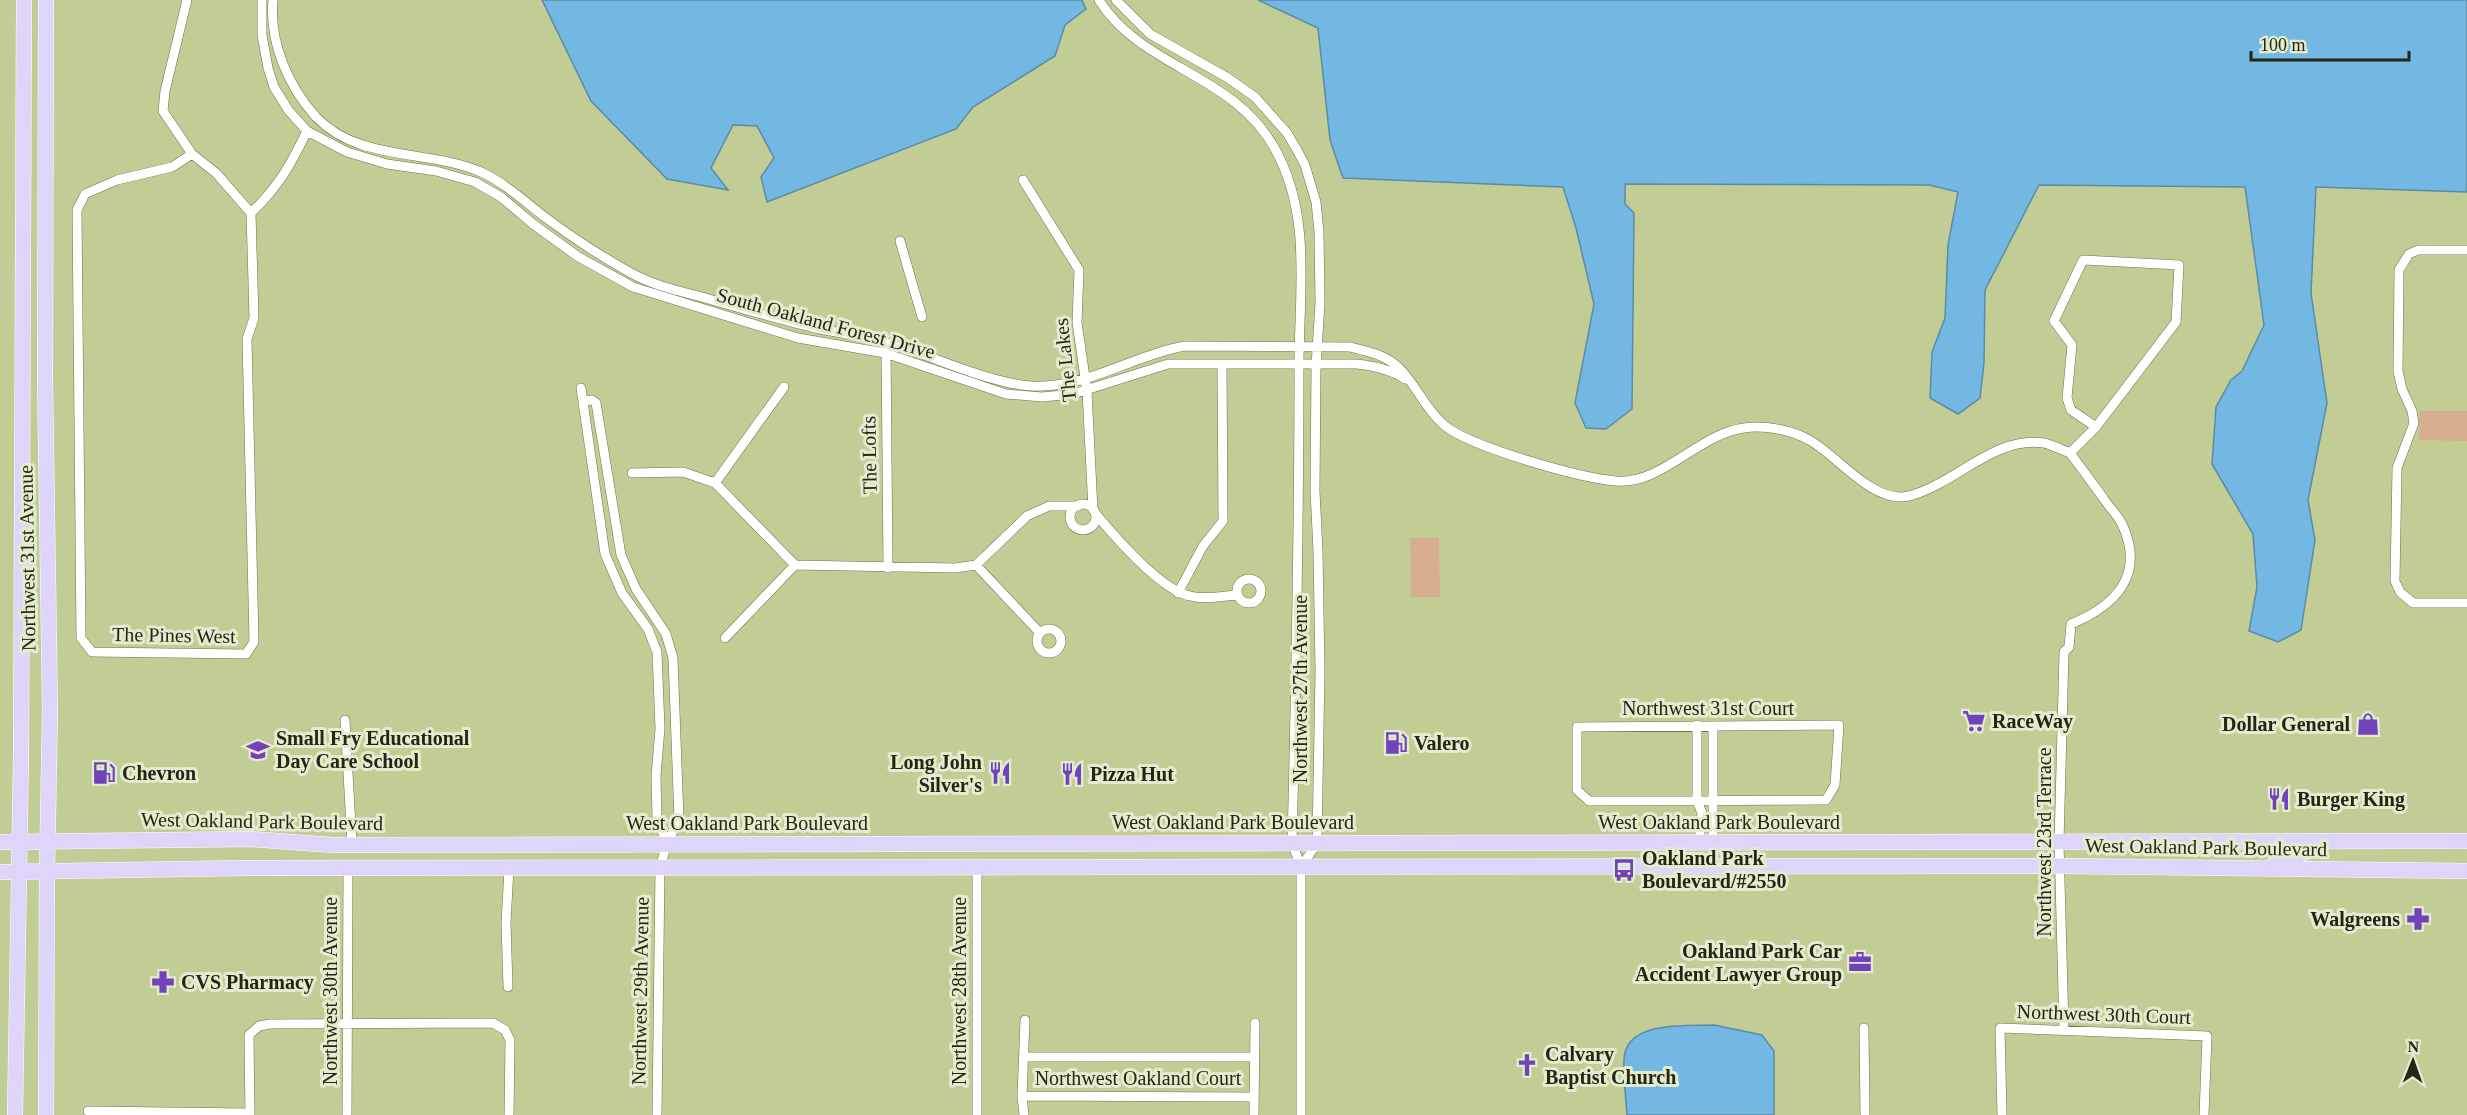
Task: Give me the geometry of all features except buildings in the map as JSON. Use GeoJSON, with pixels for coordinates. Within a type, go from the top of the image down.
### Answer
{"type":"FeatureCollection","features":[{"type":"Feature","properties":{"kind":"main road","name":"Northwest 31st Avenue"},"geometry":{"type":"LineString","coordinates":[[15,1115],[20,841],[24,0]]}},
{"type":"Feature","properties":{"kind":"main road","name":"Northwest 31st Avenue"},"geometry":{"type":"LineString","coordinates":[[46,0],[45,380],[50,710],[46,1115]]}},
{"type":"Feature","properties":{"kind":"main road","name":"West Oakland Park Boulevard"},"geometry":{"type":"LineString","coordinates":[[0,842],[250,839],[352,844],[2467,841]]}},
{"type":"Feature","properties":{"kind":"main road"},"geometry":{"type":"LineString","coordinates":[[2262,868],[2300,856],[2320,841]]}},
{"type":"Feature","properties":{"kind":"main road"},"geometry":{"type":"LineString","coordinates":[[1681,866],[1701,860],[1706,843]]}},
{"type":"Feature","properties":{"kind":"main road"},"geometry":{"type":"LineString","coordinates":[[1711,867],[1714,856],[1720,850],[1737,843]]}},
{"type":"Feature","properties":{"kind":"main road"},"geometry":{"type":"LineString","coordinates":[[314,868],[322,861],[338,855],[352,844]]}},
{"type":"Feature","properties":{"kind":"main road"},"geometry":{"type":"LineString","coordinates":[[348,868],[355,859],[364,856],[375,844]]}},
{"type":"Feature","properties":{"kind":"main road"},"geometry":{"type":"LineString","coordinates":[[934,867],[971,844]]}},
{"type":"Feature","properties":{"kind":"main road"},"geometry":{"type":"LineString","coordinates":[[977,867],[986,852],[1001,844]]}},
{"type":"Feature","properties":{"kind":"main road","name":"West Oakland Park Boulevard"},"geometry":{"type":"LineString","coordinates":[[0,872],[314,868],[1681,866],[2060,866],[2467,871]]}},
{"type":"Feature","properties":{"kind":"street"},"geometry":{"type":"LineString","coordinates":[[187,0],[165,91],[164,111],[192,154],[216,172],[251,213],[273,191],[292,162],[307,131]]}},
{"type":"Feature","properties":{"kind":"street","name":"South Oakland Forest Drive"},"geometry":{"type":"LineString","coordinates":[[262,0],[262,35],[274,87],[289,111],[307,131],[347,152],[387,164],[436,171],[475,182],[501,197],[577,256],[633,287],[798,338],[885,353],[1006,394],[1053,396],[1087,391],[1160,366],[1222,364],[1372,366],[1398,374],[1411,384]]}},
{"type":"Feature","properties":{"kind":"street","name":"South Oakland Forest Drive"},"geometry":{"type":"LineString","coordinates":[[273,0],[274,30],[283,64],[297,89],[316,117],[358,143],[382,151],[433,158],[482,173],[503,185],[566,232],[626,270],[683,292],[811,327],[886,342],[1015,383],[1046,386],[1086,379],[1166,350],[1185,346],[1319,346],[1359,349],[1388,359],[1401,368],[1432,414],[1445,426],[1463,437],[1548,466],[1617,481],[1638,480],[1705,442],[1725,433],[1745,428],[1782,430],[1809,440],[1872,488],[1902,497],[1926,490],[2008,446],[2033,442],[2046,443],[2070,453]]}},
{"type":"Feature","properties":{"kind":"street"},"geometry":{"type":"LineString","coordinates":[[1099,0],[1120,26],[1142,45],[1205,81],[1240,105],[1255,119],[1276,149],[1292,186],[1300,229],[1298,598],[1292,843],[1301,867],[1301,1115]]}},
{"type":"Feature","properties":{"kind":"street","name":"Northwest 27th Avenue"},"geometry":{"type":"LineString","coordinates":[[1116,0],[1150,34],[1223,75],[1256,97],[1282,127],[1297,150],[1310,178],[1318,217],[1320,292],[1319,346],[1316,366],[1315,491],[1320,678],[1317,843]]}},
{"type":"Feature","properties":{"kind":"street","name":"The Pines West"},"geometry":{"type":"LineString","coordinates":[[192,154],[172,167],[117,180],[85,194],[77,210],[81,638],[92,652],[246,654],[254,642],[247,339],[254,318],[251,213]]}},
{"type":"Feature","properties":{"kind":"street","name":"The Lakes"},"geometry":{"type":"LineString","coordinates":[[1023,180],[1079,270],[1077,323],[1086,379],[1094,511]]}},
{"type":"Feature","properties":{"kind":"street"},"geometry":{"type":"LineString","coordinates":[[900,241],[922,317]]}},
{"type":"Feature","properties":{"kind":"street"},"geometry":{"type":"LineString","coordinates":[[2467,250],[2418,250],[2409,255],[2399,270],[2398,371],[2414,423],[2397,468],[2395,581],[2400,592],[2413,603],[2467,603]]}},
{"type":"Feature","properties":{"kind":"street"},"geometry":{"type":"LineString","coordinates":[[2070,453],[2096,427],[2176,322],[2179,264],[2083,260],[2054,321],[2073,345],[2067,398],[2071,410],[2096,427]]}},
{"type":"Feature","properties":{"kind":"street"},"geometry":{"type":"LineString","coordinates":[[619,279],[626,270]]}},
{"type":"Feature","properties":{"kind":"street"},"geometry":{"type":"LineString","coordinates":[[751,324],[754,311]]}},
{"type":"Feature","properties":{"kind":"street","name":"The Lofts"},"geometry":{"type":"LineString","coordinates":[[886,342],[888,568]]}},
{"type":"Feature","properties":{"kind":"street"},"geometry":{"type":"LineString","coordinates":[[1178,593],[1203,546],[1223,520],[1222,364]]}},
{"type":"Feature","properties":{"kind":"street"},"geometry":{"type":"LineString","coordinates":[[715,483],[784,387]]}},
{"type":"Feature","properties":{"kind":"street"},"geometry":{"type":"LineString","coordinates":[[581,388],[605,554],[622,593],[648,629],[656,648],[659,668],[660,728],[656,776],[657,818],[667,844]]}},
{"type":"Feature","properties":{"kind":"street"},"geometry":{"type":"LineString","coordinates":[[583,401],[592,400],[596,403],[621,555],[636,589],[653,613],[670,644],[656,648]]}},
{"type":"Feature","properties":{"kind":"street","name":"Northwest 23rd Terrace"},"geometry":{"type":"LineString","coordinates":[[2064,1029],[2059,843],[2064,652],[2069,647],[2071,624],[2087,618],[2113,600],[2124,585],[2130,565],[2128,544],[2122,524],[2070,453]]}},
{"type":"Feature","properties":{"kind":"street"},"geometry":{"type":"LineString","coordinates":[[632,472],[683,472],[715,483],[795,566],[955,568],[976,565],[1019,522],[1049,506],[1080,505],[1094,511],[1156,577],[1178,593],[1202,598],[1237,595]]}},
{"type":"Feature","properties":{"kind":"street","name":"The Lakes"},"geometry":{"type":"LineString","coordinates":[[1080,505],[1091,481]]}},
{"type":"Feature","properties":{"kind":"street"},"geometry":{"type":"LineString","coordinates":[[1080,505],[1072,512],[1071,519],[1074,526],[1080,530],[1093,525]]}},
{"type":"Feature","properties":{"kind":"street"},"geometry":{"type":"LineString","coordinates":[[1040,510],[1054,511],[1071,519]]}},
{"type":"Feature","properties":{"kind":"street"},"geometry":{"type":"LineString","coordinates":[[1093,525],[1094,511]]}},
{"type":"Feature","properties":{"kind":"street"},"geometry":{"type":"LineString","coordinates":[[1093,525],[1110,530]]}},
{"type":"Feature","properties":{"kind":"street"},"geometry":{"type":"LineString","coordinates":[[976,565],[1040,633]]}},
{"type":"Feature","properties":{"kind":"street"},"geometry":{"type":"LineString","coordinates":[[725,638],[795,566]]}},
{"type":"Feature","properties":{"kind":"street"},"geometry":{"type":"LineString","coordinates":[[641,620],[653,613]]}},
{"type":"Feature","properties":{"kind":"street","name":"Northwest 29th Avenue"},"geometry":{"type":"LineString","coordinates":[[657,1115],[660,867],[667,844],[679,819],[673,665],[670,644]]}},
{"type":"Feature","properties":{"kind":"street"},"geometry":{"type":"LineString","coordinates":[[345,720],[352,844]]}},
{"type":"Feature","properties":{"kind":"street"},"geometry":{"type":"LineString","coordinates":[[1697,725],[1697,801],[1702,813],[1706,843]]}},
{"type":"Feature","properties":{"kind":"street","name":"Northwest 31st Court"},"geometry":{"type":"LineString","coordinates":[[1697,801],[1589,801],[1577,790],[1577,727],[1839,725],[1834,785],[1826,800],[1712,800]]}},
{"type":"Feature","properties":{"kind":"street"},"geometry":{"type":"LineString","coordinates":[[1706,843],[1712,800],[1713,726]]}},
{"type":"Feature","properties":{"kind":"street"},"geometry":{"type":"LineString","coordinates":[[1697,801],[1712,800]]}},
{"type":"Feature","properties":{"kind":"street"},"geometry":{"type":"LineString","coordinates":[[1301,867],[1317,843]]}},
{"type":"Feature","properties":{"kind":"street","name":"Northwest 28th Avenue"},"geometry":{"type":"LineString","coordinates":[[977,867],[977,1115]]}},
{"type":"Feature","properties":{"kind":"street","name":"Northwest 30th Avenue"},"geometry":{"type":"LineString","coordinates":[[347,1115],[348,868]]}},
{"type":"Feature","properties":{"kind":"street"},"geometry":{"type":"LineString","coordinates":[[508,987],[506,923],[509,868]]}},
{"type":"Feature","properties":{"kind":"street"},"geometry":{"type":"LineString","coordinates":[[1024,1115],[1022,1096],[1025,1020]]}},
{"type":"Feature","properties":{"kind":"street"},"geometry":{"type":"LineString","coordinates":[[88,1111],[250,1114],[249,1035],[259,1026],[270,1024],[493,1023],[505,1030],[510,1040],[510,1114]]}},
{"type":"Feature","properties":{"kind":"street"},"geometry":{"type":"LineString","coordinates":[[1254,1115],[1255,1023]]}},
{"type":"Feature","properties":{"kind":"street"},"geometry":{"type":"LineString","coordinates":[[1864,1028],[1865,1115]]}},
{"type":"Feature","properties":{"kind":"street","name":"Northwest 30th Court"},"geometry":{"type":"LineString","coordinates":[[2002,1115],[2000,1028],[2207,1036],[2204,1115]]}},
{"type":"Feature","properties":{"kind":"street"},"geometry":{"type":"LineString","coordinates":[[1024,1057],[1254,1058]]}},
{"type":"Feature","properties":{"kind":"street","name":"Northwest Oakland Court"},"geometry":{"type":"LineString","coordinates":[[1022,1096],[1254,1096]]}},
{"type":"Feature","properties":{"kind":"shaded area"},"geometry":{"type":"Polygon","coordinates":[[[2419,411],[2467,411],[2467,441],[2419,440],[2419,411]]]}},
{"type":"Feature","properties":{"kind":"shaded area"},"geometry":{"type":"Polygon","coordinates":[[[1410,538],[1439,538],[1440,597],[1411,597],[1410,538]]]}},
{"type":"Feature","properties":{"kind":"water"},"geometry":{"type":"Polygon","coordinates":[[[542,0],[1082,0],[1086,9],[1065,25],[1055,56],[973,107],[956,129],[767,202],[761,177],[774,158],[757,126],[733,125],[711,168],[728,190],[667,179],[591,101],[542,0]]]}},
{"type":"Feature","properties":{"kind":"water"},"geometry":{"type":"Polygon","coordinates":[[[1258,0],[2467,0],[2467,192],[2316,187],[2311,293],[2327,403],[2308,500],[2315,540],[2301,630],[2278,642],[2249,631],[2257,587],[2253,534],[2212,464],[2216,407],[2231,380],[2242,371],[2264,325],[2245,187],[2039,185],[1985,290],[1984,363],[1980,398],[1958,414],[1930,398],[1932,352],[1945,318],[1948,245],[1958,192],[1929,185],[1625,184],[1625,204],[1634,213],[1632,409],[1606,429],[1586,428],[1575,403],[1594,304],[1576,228],[1563,187],[1343,178],[1330,140],[1318,28],[1258,0]]]}},
{"type":"Feature","properties":{"kind":"water"},"geometry":{"type":"Polygon","coordinates":[[[1714,1025],[1762,1035],[1774,1051],[1774,1115],[1627,1115],[1624,1059],[1627,1046],[1635,1037],[1646,1031],[1660,1028],[1714,1025]]]}},
{"type":"Feature","properties":{"kind":"place","name":"RaceWay"},"geometry":{"type":"Point","coordinates":[1974,721]}},
{"type":"Feature","properties":{"kind":"place","name":"Dollar General"},"geometry":{"type":"Point","coordinates":[2368,724]}},
{"type":"Feature","properties":{"kind":"place","name":"Valero"},"geometry":{"type":"Point","coordinates":[1396,743]}},
{"type":"Feature","properties":{"kind":"place","name":"Small Fry Educational Day Care School"},"geometry":{"type":"Point","coordinates":[258,750]}},
{"type":"Feature","properties":{"kind":"place","name":"Chevron"},"geometry":{"type":"Point","coordinates":[104,773]}},
{"type":"Feature","properties":{"kind":"place","name":"Long John Silver's"},"geometry":{"type":"Point","coordinates":[1000,773]}},
{"type":"Feature","properties":{"kind":"place","name":"Pizza Hut"},"geometry":{"type":"Point","coordinates":[1072,774]}},
{"type":"Feature","properties":{"kind":"place","name":"Burger King"},"geometry":{"type":"Point","coordinates":[2279,799]}},
{"type":"Feature","properties":{"kind":"place","name":"Oakland Park Boulevard/#2550"},"geometry":{"type":"Point","coordinates":[1624,870]}},
{"type":"Feature","properties":{"kind":"place","name":"Walgreens"},"geometry":{"type":"Point","coordinates":[2418,919]}},
{"type":"Feature","properties":{"kind":"place","name":"Oakland Park Car Accident Lawyer Group"},"geometry":{"type":"Point","coordinates":[1860,962]}},
{"type":"Feature","properties":{"kind":"place","name":"CVS Pharmacy"},"geometry":{"type":"Point","coordinates":[163,982]}},
{"type":"Feature","properties":{"kind":"place","name":"Calvary Baptist Church"},"geometry":{"type":"Point","coordinates":[1527,1065]}}]}
